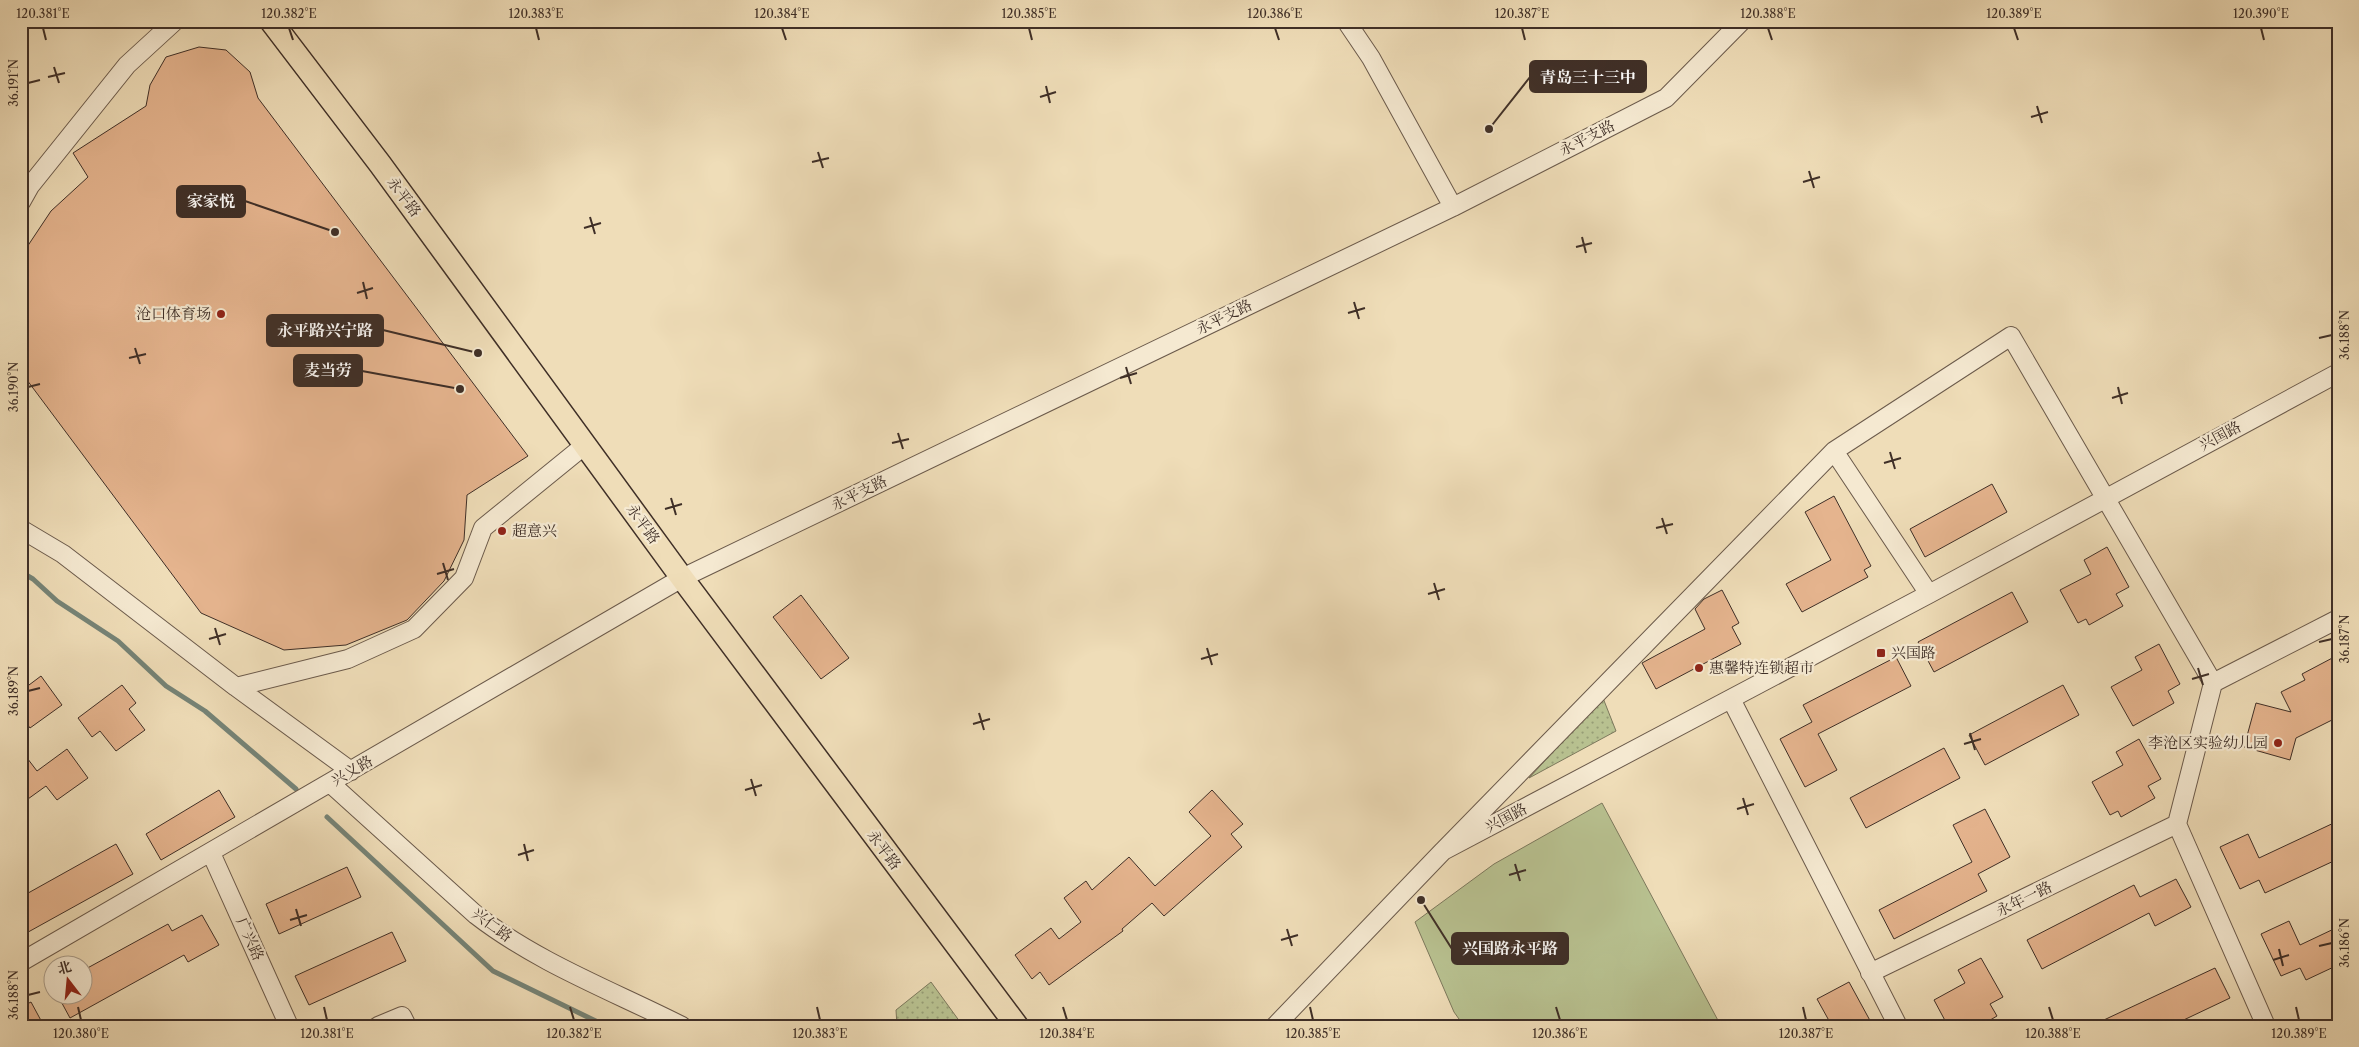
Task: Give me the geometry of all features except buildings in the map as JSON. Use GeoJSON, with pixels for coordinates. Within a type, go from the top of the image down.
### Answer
{"type":"FeatureCollection","features":[{"type":"Feature","properties":{"kind":"main road","name":"永平路"},"geometry":{"type":"LineString","coordinates":[[271,21],[500,326],[682,578],[1017,1026]]}},
{"type":"Feature","properties":{"kind":"street"},"geometry":{"type":"LineString","coordinates":[[21,202],[30,186],[127,65],[175,21]]}},
{"type":"Feature","properties":{"kind":"street"},"geometry":{"type":"LineString","coordinates":[[1346,21],[1371,58],[1453,207]]}},
{"type":"Feature","properties":{"kind":"street","name":"永平支路"},"geometry":{"type":"LineString","coordinates":[[682,578],[1453,207],[1666,98],[1742,21]]}},
{"type":"Feature","properties":{"kind":"street"},"geometry":{"type":"LineString","coordinates":[[1443,851],[1834,452],[2011,336],[2213,683],[2177,824],[2266,1026]]}},
{"type":"Feature","properties":{"kind":"street","name":"兴国路"},"geometry":{"type":"LineString","coordinates":[[1275,1026],[1443,851],[1929,594],[2106,497],[2338,374]]}},
{"type":"Feature","properties":{"kind":"street"},"geometry":{"type":"LineString","coordinates":[[236,687],[348,659],[414,629],[464,578],[483,528],[585,445]]}},
{"type":"Feature","properties":{"kind":"street"},"geometry":{"type":"LineString","coordinates":[[1834,452],[1929,594]]}},
{"type":"Feature","properties":{"kind":"street"},"geometry":{"type":"LineString","coordinates":[[21,529],[63,554],[236,687],[351,771]]}},
{"type":"Feature","properties":{"kind":"street","name":"兴义路"},"geometry":{"type":"LineString","coordinates":[[21,962],[682,578]]}},
{"type":"Feature","properties":{"kind":"street"},"geometry":{"type":"LineString","coordinates":[[2213,683],[2338,619]]}},
{"type":"Feature","properties":{"kind":"street"},"geometry":{"type":"LineString","coordinates":[[1731,699],[1898,1026]]}},
{"type":"Feature","properties":{"kind":"street","name":"兴仁路"},"geometry":{"type":"LineString","coordinates":[[330,783],[476,915],[498,932],[548,960],[679,1025]]}},
{"type":"Feature","properties":{"kind":"street","name":"永年一路"},"geometry":{"type":"LineString","coordinates":[[1870,973],[2177,824]]}},
{"type":"Feature","properties":{"kind":"street","name":"广兴路"},"geometry":{"type":"LineString","coordinates":[[211,853],[289,1026]]}},
{"type":"Feature","properties":{"kind":"street"},"geometry":{"type":"LineString","coordinates":[[378,1026],[402,1016],[407,1026]]}},
{"type":"Feature","properties":{"kind":"green space"},"geometry":{"type":"Polygon","coordinates":[[[1603,698],[1616,731],[1529,778],[1603,698]]]}},
{"type":"Feature","properties":{"kind":"green space"},"geometry":{"type":"Polygon","coordinates":[[[1602,803],[1721,1026],[1464,1026],[1454,1012],[1415,922],[1494,864],[1602,803]]]}},
{"type":"Feature","properties":{"kind":"green space"},"geometry":{"type":"Polygon","coordinates":[[[931,982],[963,1026],[897,1026],[896,1010],[931,982]]]}},
{"type":"Feature","properties":{"kind":"waterway"},"geometry":{"type":"LineString","coordinates":[[21,572],[33,579],[57,601],[118,641],[166,686],[205,711],[296,789]]}},
{"type":"Feature","properties":{"kind":"waterway"},"geometry":{"type":"LineString","coordinates":[[327,817],[493,971],[606,1026]]}},
{"type":"Feature","properties":{"kind":"place","name":"青岛三十三中"},"geometry":{"type":"Point","coordinates":[1489,129]}},
{"type":"Feature","properties":{"kind":"place","name":"家家悦"},"geometry":{"type":"Point","coordinates":[335,232]}},
{"type":"Feature","properties":{"kind":"place","name":"沧口体育场"},"geometry":{"type":"Point","coordinates":[221,314]}},
{"type":"Feature","properties":{"kind":"place","name":"永平路兴宁路"},"geometry":{"type":"Point","coordinates":[478,353]}},
{"type":"Feature","properties":{"kind":"place","name":"麦当劳"},"geometry":{"type":"Point","coordinates":[460,389]}},
{"type":"Feature","properties":{"kind":"place","name":"超意兴"},"geometry":{"type":"Point","coordinates":[502,531]}},
{"type":"Feature","properties":{"kind":"place","name":"兴国路"},"geometry":{"type":"Point","coordinates":[1881,653]}},
{"type":"Feature","properties":{"kind":"place","name":"惠馨特连锁超市"},"geometry":{"type":"Point","coordinates":[1699,668]}},
{"type":"Feature","properties":{"kind":"place","name":"李沧区实验幼儿园"},"geometry":{"type":"Point","coordinates":[2278,743]}},
{"type":"Feature","properties":{"kind":"place","name":"兴国路永平路"},"geometry":{"type":"Point","coordinates":[1421,900]}}]}
